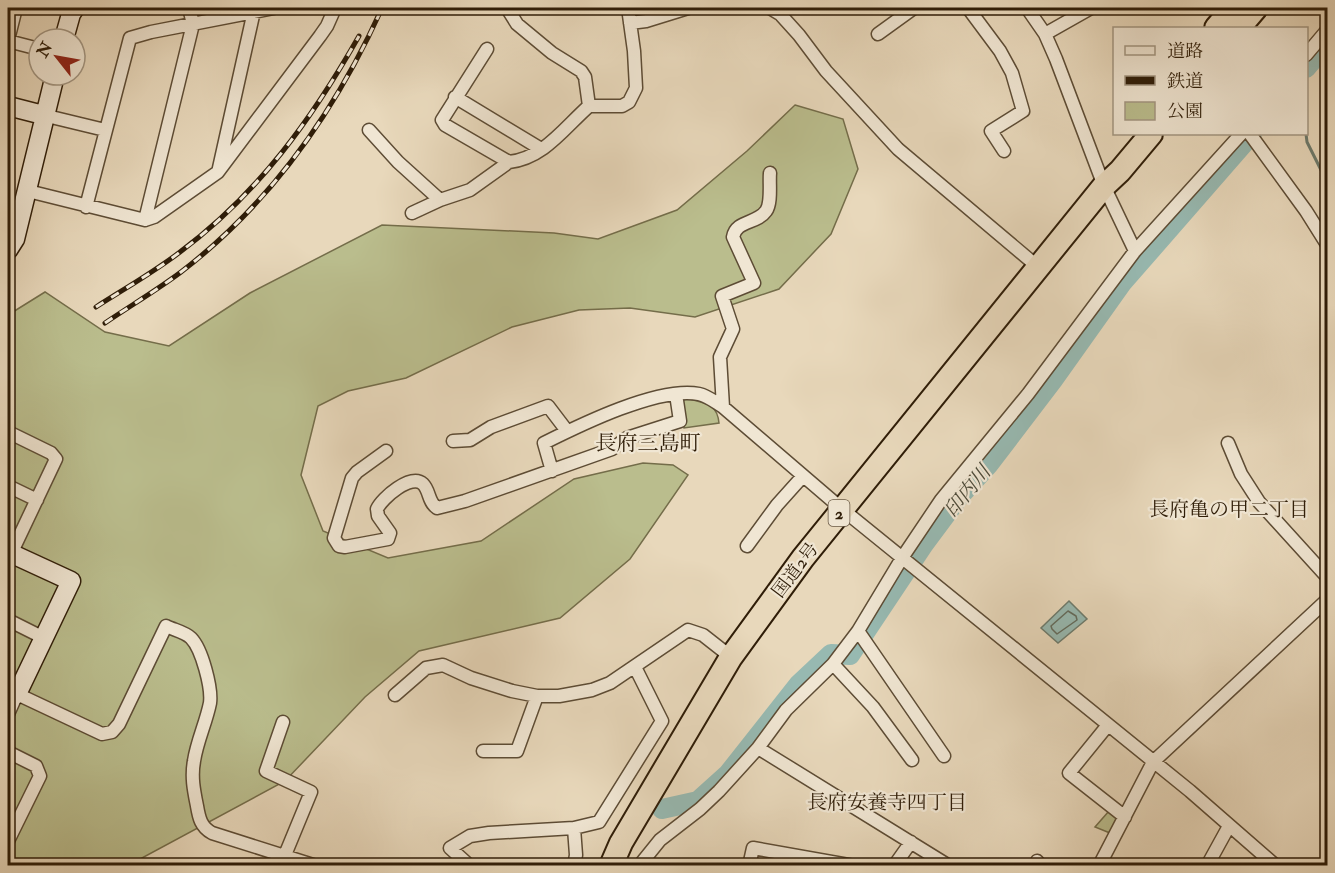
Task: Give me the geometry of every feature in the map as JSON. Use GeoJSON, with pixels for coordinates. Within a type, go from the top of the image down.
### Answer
{"type":"FeatureCollection","features":[{"type":"Feature","properties":{"kind":"highway"},"geometry":{"type":"LineString","coordinates":[[1217,27],[1233,8]]}},
{"type":"Feature","properties":{"kind":"highway"},"geometry":{"type":"LineString","coordinates":[[1240,27],[1256,8]]}},
{"type":"Feature","properties":{"kind":"highway","name":"国道2号"},"geometry":{"type":"LineString","coordinates":[[1104,186],[1137,135]]}},
{"type":"Feature","properties":{"kind":"highway","name":"国道2号"},"geometry":{"type":"LineString","coordinates":[[611,866],[621,843],[731,657],[803,558],[1104,186],[1150,135]]}},
{"type":"Feature","properties":{"kind":"street"},"geometry":{"type":"LineString","coordinates":[[16,8],[8,40],[27,46]]}},
{"type":"Feature","properties":{"kind":"street"},"geometry":{"type":"LineString","coordinates":[[67,27],[75,8]]}},
{"type":"Feature","properties":{"kind":"street"},"geometry":{"type":"LineString","coordinates":[[145,220],[193,24],[189,8]]}},
{"type":"Feature","properties":{"kind":"street"},"geometry":{"type":"LineString","coordinates":[[86,207],[130,38],[274,8]]}},
{"type":"Feature","properties":{"kind":"street"},"geometry":{"type":"LineString","coordinates":[[28,191],[145,220],[154,217],[218,172],[320,36],[335,8]]}},
{"type":"Feature","properties":{"kind":"street"},"geometry":{"type":"LineString","coordinates":[[507,8],[518,24],[552,52],[581,71],[585,77],[589,106]]}},
{"type":"Feature","properties":{"kind":"street"},"geometry":{"type":"LineString","coordinates":[[412,213],[470,190],[509,162],[517,161],[550,145],[589,106],[622,106],[629,102],[636,88],[628,8]]}},
{"type":"Feature","properties":{"kind":"street"},"geometry":{"type":"LineString","coordinates":[[630,23],[646,21],[688,8]]}},
{"type":"Feature","properties":{"kind":"street"},"geometry":{"type":"LineString","coordinates":[[770,8],[786,21],[826,72],[898,149],[1038,267]]}},
{"type":"Feature","properties":{"kind":"street"},"geometry":{"type":"LineString","coordinates":[[878,34],[914,8]]}},
{"type":"Feature","properties":{"kind":"street"},"geometry":{"type":"LineString","coordinates":[[968,8],[1000,51],[1012,73],[1023,111],[991,131],[1004,151]]}},
{"type":"Feature","properties":{"kind":"street"},"geometry":{"type":"LineString","coordinates":[[1027,8],[1045,34],[1104,186],[1135,250]]}},
{"type":"Feature","properties":{"kind":"street"},"geometry":{"type":"LineString","coordinates":[[1045,34],[1091,8]]}},
{"type":"Feature","properties":{"kind":"street"},"geometry":{"type":"LineString","coordinates":[[218,172],[254,12]]}},
{"type":"Feature","properties":{"kind":"street"},"geometry":{"type":"LineString","coordinates":[[1308,53],[1328,29]]}},
{"type":"Feature","properties":{"kind":"street"},"geometry":{"type":"LineString","coordinates":[[487,49],[443,115],[442,120],[445,125],[509,162]]}},
{"type":"Feature","properties":{"kind":"street"},"geometry":{"type":"LineString","coordinates":[[8,250],[15,239],[53,87]]}},
{"type":"Feature","properties":{"kind":"street"},"geometry":{"type":"LineString","coordinates":[[455,98],[542,149]]}},
{"type":"Feature","properties":{"kind":"street"},"geometry":{"type":"LineString","coordinates":[[8,106],[105,130]]}},
{"type":"Feature","properties":{"kind":"street"},"geometry":{"type":"LineString","coordinates":[[369,130],[398,162],[440,200]]}},
{"type":"Feature","properties":{"kind":"street"},"geometry":{"type":"LineString","coordinates":[[639,866],[660,840],[700,809],[758,748],[786,710],[861,635],[941,500],[1028,394],[1135,250],[1240,135]]}},
{"type":"Feature","properties":{"kind":"street"},"geometry":{"type":"LineString","coordinates":[[1251,135],[1328,246]]}},
{"type":"Feature","properties":{"kind":"street"},"geometry":{"type":"LineString","coordinates":[[723,407],[720,357],[733,329],[722,297],[754,283],[734,237],[734,231],[738,226],[765,212],[768,207],[770,173]]}},
{"type":"Feature","properties":{"kind":"street"},"geometry":{"type":"LineString","coordinates":[[386,451],[352,478],[334,538],[339,546],[345,547],[388,539],[390,533],[378,516],[377,509],[385,496],[410,481],[418,481],[425,485],[432,504],[437,508],[445,508],[612,449],[627,438],[680,422],[676,394]]}},
{"type":"Feature","properties":{"kind":"street"},"geometry":{"type":"LineString","coordinates":[[552,471],[544,443],[567,431],[604,415],[676,394],[706,396],[723,407],[842,509],[1153,762],[1275,866]]}},
{"type":"Feature","properties":{"kind":"street"},"geometry":{"type":"LineString","coordinates":[[453,441],[470,440],[491,427],[548,406],[567,431]]}},
{"type":"Feature","properties":{"kind":"street"},"geometry":{"type":"LineString","coordinates":[[8,432],[51,453],[56,459],[9,553],[71,581],[44,638],[12,692],[8,714]]}},
{"type":"Feature","properties":{"kind":"street"},"geometry":{"type":"LineString","coordinates":[[1228,443],[1241,474],[1258,501],[1328,578]]}},
{"type":"Feature","properties":{"kind":"street"},"geometry":{"type":"LineString","coordinates":[[747,546],[777,505],[803,476]]}},
{"type":"Feature","properties":{"kind":"street"},"geometry":{"type":"LineString","coordinates":[[8,486],[37,500]]}},
{"type":"Feature","properties":{"kind":"street"},"geometry":{"type":"LineString","coordinates":[[1099,866],[1153,762],[1328,598]]}},
{"type":"Feature","properties":{"kind":"street"},"geometry":{"type":"LineString","coordinates":[[8,620],[44,638]]}},
{"type":"Feature","properties":{"kind":"street"},"geometry":{"type":"LineString","coordinates":[[12,692],[102,734],[112,732],[119,724],[166,626],[189,636],[196,644],[210,692],[210,703],[194,759],[192,777],[200,821],[212,833],[316,866]]}},
{"type":"Feature","properties":{"kind":"street"},"geometry":{"type":"LineString","coordinates":[[395,695],[426,668],[443,665],[492,685],[537,696],[559,696],[592,690],[610,683],[688,630],[703,635],[731,657]]}},
{"type":"Feature","properties":{"kind":"street"},"geometry":{"type":"LineString","coordinates":[[861,635],[944,756]]}},
{"type":"Feature","properties":{"kind":"street"},"geometry":{"type":"LineString","coordinates":[[838,657],[912,760]]}},
{"type":"Feature","properties":{"kind":"street"},"geometry":{"type":"LineString","coordinates":[[470,866],[450,848],[470,836],[489,833],[574,832],[599,822],[662,721],[635,667]]}},
{"type":"Feature","properties":{"kind":"street"},"geometry":{"type":"LineString","coordinates":[[483,751],[517,751],[537,696]]}},
{"type":"Feature","properties":{"kind":"street"},"geometry":{"type":"LineString","coordinates":[[283,722],[266,771],[311,792],[285,855]]}},
{"type":"Feature","properties":{"kind":"street"},"geometry":{"type":"LineString","coordinates":[[1108,725],[1069,772],[1125,817]]}},
{"type":"Feature","properties":{"kind":"street"},"geometry":{"type":"LineString","coordinates":[[758,748],[949,866]]}},
{"type":"Feature","properties":{"kind":"street"},"geometry":{"type":"LineString","coordinates":[[8,752],[36,766],[40,776],[8,842]]}},
{"type":"Feature","properties":{"kind":"street"},"geometry":{"type":"LineString","coordinates":[[1206,866],[1229,826]]}},
{"type":"Feature","properties":{"kind":"street"},"geometry":{"type":"LineString","coordinates":[[574,832],[576,855],[574,866]]}},
{"type":"Feature","properties":{"kind":"street"},"geometry":{"type":"LineString","coordinates":[[894,866],[911,842]]}},
{"type":"Feature","properties":{"kind":"street"},"geometry":{"type":"LineString","coordinates":[[749,866],[753,848],[854,866]]}},
{"type":"Feature","properties":{"kind":"green space"},"geometry":{"type":"Polygon","coordinates":[[[795,105],[843,119],[858,169],[831,234],[779,289],[695,317],[630,308],[579,310],[512,327],[406,378],[348,391],[318,406],[301,475],[323,531],[388,558],[481,541],[574,479],[643,463],[673,465],[688,475],[630,559],[560,618],[419,651],[365,697],[285,781],[129,865],[23,866],[8,862],[8,315],[45,292],[105,332],[169,346],[250,293],[382,225],[554,233],[598,239],[677,210],[747,151],[795,105]]]}},
{"type":"Feature","properties":{"kind":"green space"},"geometry":{"type":"Polygon","coordinates":[[[687,398],[712,407],[716,411],[719,423],[684,428],[679,404],[687,398]]]}},
{"type":"Feature","properties":{"kind":"green space"},"geometry":{"type":"Polygon","coordinates":[[[1109,811],[1117,816],[1118,822],[1110,833],[1095,827],[1109,811]]]}},
{"type":"Feature","properties":{"kind":"water"},"geometry":{"type":"Polygon","coordinates":[[[1069,601],[1087,619],[1058,643],[1041,628],[1069,601]]]}},
{"type":"Feature","properties":{"kind":"waterway","name":"印内川"},"geometry":{"type":"LineString","coordinates":[[1308,66],[1328,42]]}},
{"type":"Feature","properties":{"kind":"waterway","name":"印内川"},"geometry":{"type":"LineString","coordinates":[[662,809],[698,801],[728,774],[799,684],[831,654],[850,655],[924,544],[1053,380],[1122,283],[1251,135]]}},
{"type":"Feature","properties":{"kind":"waterway"},"geometry":{"type":"LineString","coordinates":[[1306,135],[1307,142],[1328,184]]}},
{"type":"Feature","properties":{"kind":"railway"},"geometry":{"type":"LineString","coordinates":[[105,323],[181,272],[214,245],[272,185],[298,152],[344,83],[382,8]]}},
{"type":"Feature","properties":{"kind":"railway"},"geometry":{"type":"LineString","coordinates":[[96,307],[170,259],[208,229],[259,180],[302,126],[359,36]]}},
{"type":"Feature","properties":{"kind":"district","name":"長府三島町"},"geometry":{"type":"Point","coordinates":[648,443]}},
{"type":"Feature","properties":{"kind":"district","name":"長府亀の甲二丁目"},"geometry":{"type":"Point","coordinates":[1229,509]}},
{"type":"Feature","properties":{"kind":"district","name":"長府安養寺四丁目"},"geometry":{"type":"Point","coordinates":[887,802]}}]}
